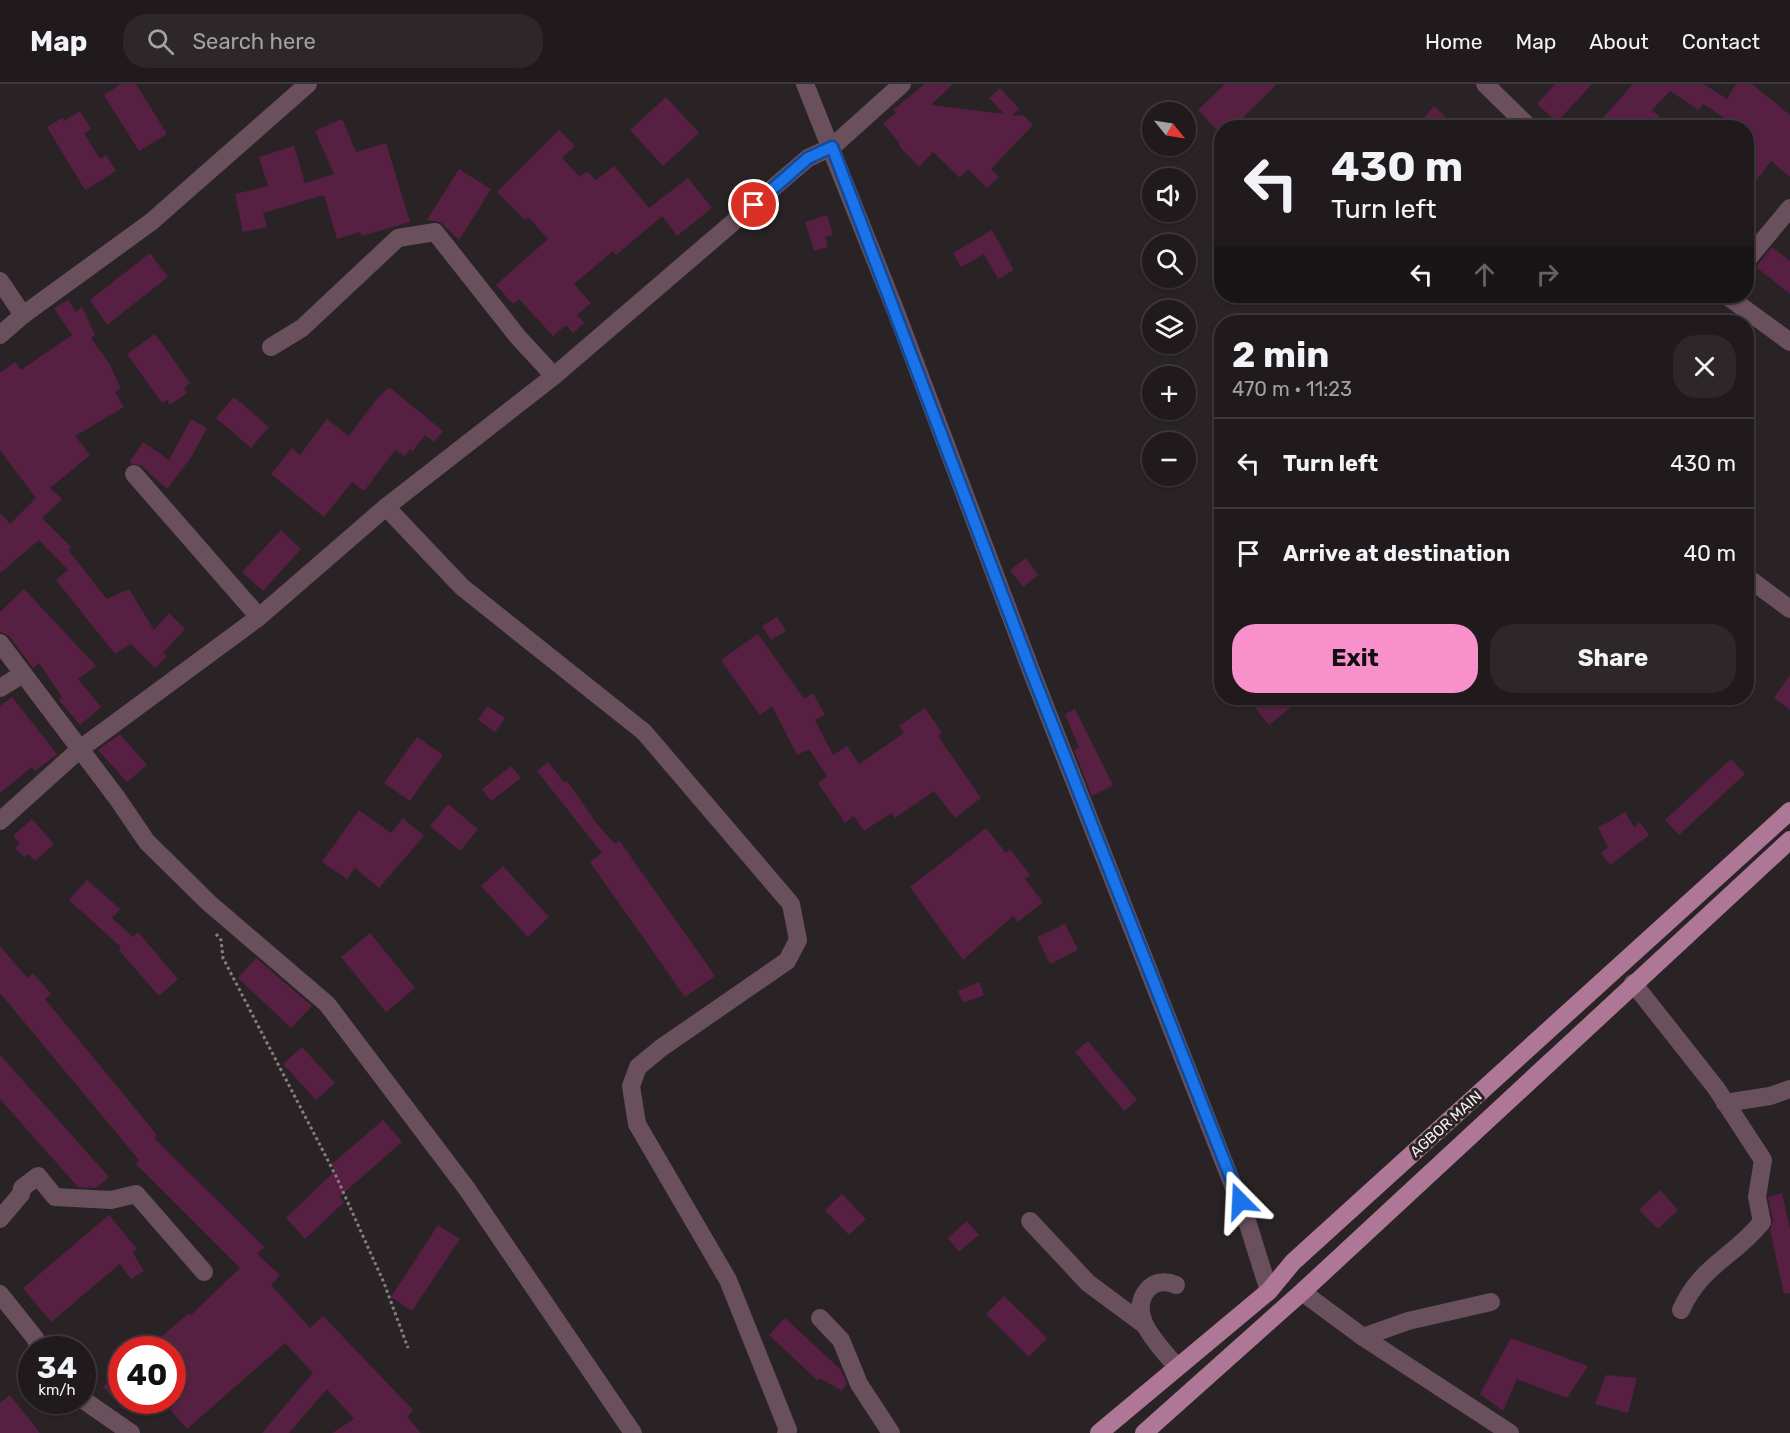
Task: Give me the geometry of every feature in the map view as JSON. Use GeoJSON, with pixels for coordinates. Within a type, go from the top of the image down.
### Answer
{"type":"FeatureCollection","features":[{"type":"Feature","properties":{"kind":"main road","name":"AGBOR MAIN"},"geometry":{"type":"LineString","coordinates":[[1099,1433],[1176,1366],[1269,1291],[1293,1262],[1790,811]]}},
{"type":"Feature","properties":{"kind":"main road","name":"AGBOR MAIN"},"geometry":{"type":"LineString","coordinates":[[1144,1433],[1302,1292],[1633,982],[1790,840]]}},
{"type":"Feature","properties":{"kind":"main road"},"geometry":{"type":"LineString","coordinates":[[1454,1117],[1468,1135]]}},
{"type":"Feature","properties":{"kind":"street"},"geometry":{"type":"LineString","coordinates":[[0,335],[23,315],[151,222],[308,84]]}},
{"type":"Feature","properties":{"kind":"street"},"geometry":{"type":"LineString","coordinates":[[805,84],[832,147],[1032,673],[1243,1210],[1269,1291]]}},
{"type":"Feature","properties":{"kind":"street"},"geometry":{"type":"LineString","coordinates":[[0,821],[80,749],[259,617],[386,507],[554,376],[808,158],[832,147],[902,84]]}},
{"type":"Feature","properties":{"kind":"street"},"geometry":{"type":"LineString","coordinates":[[1485,84],[1522,120]]}},
{"type":"Feature","properties":{"kind":"street"},"geometry":{"type":"LineString","coordinates":[[1754,251],[1790,208]]}},
{"type":"Feature","properties":{"kind":"street"},"geometry":{"type":"LineString","coordinates":[[271,347],[302,328],[398,238],[435,232],[518,337],[554,376]]}},
{"type":"Feature","properties":{"kind":"street"},"geometry":{"type":"LineString","coordinates":[[0,281],[23,315]]}},
{"type":"Feature","properties":{"kind":"street"},"geometry":{"type":"LineString","coordinates":[[1739,303],[1790,342]]}},
{"type":"Feature","properties":{"kind":"street"},"geometry":{"type":"LineString","coordinates":[[134,474],[259,617]]}},
{"type":"Feature","properties":{"kind":"street"},"geometry":{"type":"LineString","coordinates":[[386,507],[462,587],[644,732],[791,904],[798,940],[787,961],[661,1048],[638,1067],[631,1086],[637,1124],[728,1280],[788,1430],[786,1433]]}},
{"type":"Feature","properties":{"kind":"street"},"geometry":{"type":"LineString","coordinates":[[1754,582],[1790,609]]}},
{"type":"Feature","properties":{"kind":"street"},"geometry":{"type":"LineString","coordinates":[[0,643],[117,798],[147,842],[209,903],[327,1005],[467,1189],[633,1433]]}},
{"type":"Feature","properties":{"kind":"street"},"geometry":{"type":"LineString","coordinates":[[0,688],[24,674]]}},
{"type":"Feature","properties":{"kind":"street"},"geometry":{"type":"LineString","coordinates":[[1633,982],[1725,1103],[1763,1160],[1757,1197],[1762,1222],[1736,1250],[1701,1275],[1689,1291],[1681,1310]]}},
{"type":"Feature","properties":{"kind":"street"},"geometry":{"type":"LineString","coordinates":[[1725,1103],[1770,1096],[1790,1089]]}},
{"type":"Feature","properties":{"kind":"street"},"geometry":{"type":"LineString","coordinates":[[0,1219],[21,1194],[22,1188],[38,1176],[55,1197],[111,1200],[136,1194],[204,1272]]}},
{"type":"Feature","properties":{"kind":"street"},"geometry":{"type":"LineString","coordinates":[[0,1200],[7,1195],[21,1194]]}},
{"type":"Feature","properties":{"kind":"street"},"geometry":{"type":"LineString","coordinates":[[1030,1221],[1088,1283],[1142,1323],[1176,1366]]}},
{"type":"Feature","properties":{"kind":"street"},"geometry":{"type":"LineString","coordinates":[[1142,1323],[1141,1307],[1148,1289],[1156,1283],[1176,1284]]}},
{"type":"Feature","properties":{"kind":"street"},"geometry":{"type":"LineString","coordinates":[[1302,1292],[1363,1337],[1510,1433]]}},
{"type":"Feature","properties":{"kind":"street"},"geometry":{"type":"LineString","coordinates":[[0,1294],[33,1336]]}},
{"type":"Feature","properties":{"kind":"street"},"geometry":{"type":"LineString","coordinates":[[1363,1337],[1408,1321],[1491,1302]]}},
{"type":"Feature","properties":{"kind":"street"},"geometry":{"type":"LineString","coordinates":[[820,1318],[841,1340],[859,1384],[891,1433]]}},
{"type":"Feature","properties":{"kind":"street"},"geometry":{"type":"LineString","coordinates":[[96,1409],[131,1433]]}},
{"type":"Feature","properties":{"kind":"path"},"geometry":{"type":"LineString","coordinates":[[209,926],[221,940],[223,958],[336,1176],[384,1283],[408,1348]]}},
{"type":"Feature","properties":{"kind":"building"},"geometry":{"type":"Polygon","coordinates":[[[121,84],[136,84],[167,134],[139,151],[104,95],[121,84]]]}},
{"type":"Feature","properties":{"kind":"building"},"geometry":{"type":"Polygon","coordinates":[[[925,84],[953,84],[931,105],[1004,114],[989,98],[1000,88],[1019,109],[1012,115],[1024,116],[1033,125],[991,169],[999,177],[987,188],[968,169],[960,178],[933,152],[919,167],[899,146],[900,144],[883,123],[896,113],[893,110],[925,84]]]}},
{"type":"Feature","properties":{"kind":"building"},"geometry":{"type":"Polygon","coordinates":[[[1225,84],[1277,84],[1240,120],[1214,120],[1214,127],[1198,110],[1225,84]]]}},
{"type":"Feature","properties":{"kind":"building"},"geometry":{"type":"Polygon","coordinates":[[[1555,84],[1592,84],[1559,120],[1555,120],[1537,104],[1555,84]]]}},
{"type":"Feature","properties":{"kind":"building"},"geometry":{"type":"Polygon","coordinates":[[[1633,84],[1704,84],[1727,99],[1736,84],[1752,84],[1790,115],[1790,177],[1771,161],[1754,183],[1754,120],[1728,120],[1703,104],[1699,110],[1670,91],[1652,110],[1663,120],[1601,120],[1633,84]]]}},
{"type":"Feature","properties":{"kind":"building"},"geometry":{"type":"Polygon","coordinates":[[[666,97],[699,133],[663,166],[630,130],[666,97]]]}},
{"type":"Feature","properties":{"kind":"building"},"geometry":{"type":"Polygon","coordinates":[[[1434,106],[1449,120],[1422,120],[1434,106]]]}},
{"type":"Feature","properties":{"kind":"building"},"geometry":{"type":"Polygon","coordinates":[[[80,111],[91,129],[84,133],[100,159],[106,155],[116,171],[85,190],[47,127],[62,118],[64,121],[80,111]]]}},
{"type":"Feature","properties":{"kind":"building"},"geometry":{"type":"Polygon","coordinates":[[[342,119],[356,152],[386,143],[410,222],[362,236],[360,232],[337,239],[324,195],[263,213],[267,227],[243,232],[235,194],[268,186],[259,157],[294,146],[305,183],[334,174],[315,131],[342,119]]]}},
{"type":"Feature","properties":{"kind":"building"},"geometry":{"type":"Polygon","coordinates":[[[559,130],[575,146],[562,158],[580,177],[587,171],[596,180],[614,166],[649,208],[688,178],[712,208],[677,236],[662,216],[616,255],[613,251],[574,284],[591,303],[577,315],[584,323],[573,333],[566,325],[553,336],[519,299],[513,304],[496,285],[548,239],[528,217],[525,220],[497,192],[559,130]]]}},
{"type":"Feature","properties":{"kind":"building"},"geometry":{"type":"Polygon","coordinates":[[[459,169],[491,189],[459,240],[440,222],[427,220],[459,169]]]}},
{"type":"Feature","properties":{"kind":"building"},"geometry":{"type":"Polygon","coordinates":[[[827,215],[833,235],[825,237],[828,247],[814,251],[805,222],[827,215]]]}},
{"type":"Feature","properties":{"kind":"building"},"geometry":{"type":"Polygon","coordinates":[[[992,230],[1014,270],[998,279],[984,254],[961,267],[953,253],[992,230]]]}},
{"type":"Feature","properties":{"kind":"building"},"geometry":{"type":"Polygon","coordinates":[[[1772,247],[1790,261],[1790,294],[1756,267],[1772,247]]]}},
{"type":"Feature","properties":{"kind":"building"},"geometry":{"type":"Polygon","coordinates":[[[150,253],[168,277],[107,325],[90,300],[150,253]]]}},
{"type":"Feature","properties":{"kind":"building"},"geometry":{"type":"Polygon","coordinates":[[[68,300],[76,312],[82,307],[95,335],[91,338],[109,363],[121,389],[115,392],[124,407],[75,436],[90,455],[50,488],[62,499],[42,518],[71,547],[68,550],[107,599],[129,589],[154,630],[169,613],[185,629],[163,653],[167,656],[155,668],[131,644],[115,654],[56,580],[68,570],[39,540],[0,573],[0,513],[10,524],[36,498],[0,450],[0,373],[15,362],[21,370],[72,335],[54,308],[68,300]]]}},
{"type":"Feature","properties":{"kind":"building"},"geometry":{"type":"Polygon","coordinates":[[[155,334],[190,383],[184,388],[187,393],[170,405],[167,400],[162,403],[127,354],[155,334]]]}},
{"type":"Feature","properties":{"kind":"building"},"geometry":{"type":"Polygon","coordinates":[[[389,387],[443,431],[434,442],[425,435],[413,451],[410,449],[405,456],[395,450],[364,491],[352,482],[324,517],[271,474],[292,448],[300,455],[327,419],[349,436],[375,401],[389,387]]]}},
{"type":"Feature","properties":{"kind":"building"},"geometry":{"type":"Polygon","coordinates":[[[234,397],[269,427],[251,448],[216,418],[234,397]]]}},
{"type":"Feature","properties":{"kind":"building"},"geometry":{"type":"Polygon","coordinates":[[[191,419],[207,428],[192,456],[167,489],[142,466],[129,463],[143,442],[169,460],[191,419]]]}},
{"type":"Feature","properties":{"kind":"building"},"geometry":{"type":"Polygon","coordinates":[[[281,530],[301,549],[263,591],[242,572],[281,530]]]}},
{"type":"Feature","properties":{"kind":"building"},"geometry":{"type":"Polygon","coordinates":[[[1026,558],[1038,575],[1023,587],[1010,570],[1026,558]]]}},
{"type":"Feature","properties":{"kind":"building"},"geometry":{"type":"Polygon","coordinates":[[[24,589],[96,666],[78,679],[101,707],[80,725],[59,700],[62,697],[39,663],[33,668],[9,636],[0,632],[0,612],[24,589]]]}},
{"type":"Feature","properties":{"kind":"building"},"geometry":{"type":"Polygon","coordinates":[[[777,617],[786,631],[771,640],[762,626],[777,617]]]}},
{"type":"Feature","properties":{"kind":"building"},"geometry":{"type":"Polygon","coordinates":[[[758,634],[804,699],[813,693],[825,715],[815,720],[833,755],[847,746],[859,764],[904,733],[899,726],[925,708],[942,733],[938,736],[981,798],[955,818],[934,791],[895,818],[891,813],[864,831],[854,816],[845,823],[818,783],[827,776],[809,749],[797,755],[772,706],[760,715],[721,660],[758,634]]]}},
{"type":"Feature","properties":{"kind":"building"},"geometry":{"type":"Polygon","coordinates":[[[1790,675],[1790,710],[1774,698],[1790,675]]]}},
{"type":"Feature","properties":{"kind":"building"},"geometry":{"type":"Polygon","coordinates":[[[12,697],[57,754],[35,771],[32,767],[0,793],[0,706],[12,697]]]}},
{"type":"Feature","properties":{"kind":"building"},"geometry":{"type":"Polygon","coordinates":[[[1259,705],[1293,705],[1269,725],[1255,708],[1259,705]]]}},
{"type":"Feature","properties":{"kind":"building"},"geometry":{"type":"Polygon","coordinates":[[[487,706],[505,718],[495,732],[478,720],[487,706]]]}},
{"type":"Feature","properties":{"kind":"building"},"geometry":{"type":"Polygon","coordinates":[[[1075,709],[1113,785],[1092,796],[1074,750],[1079,748],[1065,714],[1075,709]]]}},
{"type":"Feature","properties":{"kind":"building"},"geometry":{"type":"Polygon","coordinates":[[[120,734],[147,765],[127,782],[98,750],[120,734]]]}},
{"type":"Feature","properties":{"kind":"building"},"geometry":{"type":"Polygon","coordinates":[[[417,737],[443,755],[410,801],[384,783],[417,737]]]}},
{"type":"Feature","properties":{"kind":"building"},"geometry":{"type":"Polygon","coordinates":[[[1731,759],[1745,774],[1679,835],[1665,820],[1731,759]]]}},
{"type":"Feature","properties":{"kind":"building"},"geometry":{"type":"Polygon","coordinates":[[[548,762],[565,783],[567,781],[597,824],[615,844],[619,840],[715,976],[685,997],[590,862],[602,853],[537,771],[548,762]]]}},
{"type":"Feature","properties":{"kind":"building"},"geometry":{"type":"Polygon","coordinates":[[[511,766],[521,778],[491,801],[482,789],[511,766]]]}},
{"type":"Feature","properties":{"kind":"building"},"geometry":{"type":"Polygon","coordinates":[[[448,804],[478,829],[460,851],[430,826],[448,804]]]}},
{"type":"Feature","properties":{"kind":"building"},"geometry":{"type":"Polygon","coordinates":[[[359,810],[391,833],[403,818],[424,836],[379,888],[355,868],[347,879],[322,862],[359,810]]]}},
{"type":"Feature","properties":{"kind":"building"},"geometry":{"type":"Polygon","coordinates":[[[1625,812],[1634,827],[1640,822],[1649,835],[1610,865],[1601,853],[1608,847],[1598,828],[1625,812]]]}},
{"type":"Feature","properties":{"kind":"building"},"geometry":{"type":"Polygon","coordinates":[[[32,819],[54,844],[35,861],[28,854],[24,857],[15,848],[20,844],[13,836],[32,819]]]}},
{"type":"Feature","properties":{"kind":"building"},"geometry":{"type":"Polygon","coordinates":[[[986,828],[1006,853],[1010,849],[1030,875],[1025,879],[1043,902],[1018,922],[1013,916],[963,960],[910,887],[986,828]]]}},
{"type":"Feature","properties":{"kind":"building"},"geometry":{"type":"Polygon","coordinates":[[[503,866],[549,917],[528,937],[481,886],[503,866]]]}},
{"type":"Feature","properties":{"kind":"building"},"geometry":{"type":"Polygon","coordinates":[[[87,880],[120,909],[112,918],[133,937],[138,932],[178,979],[159,996],[119,950],[121,947],[69,900],[87,880]]]}},
{"type":"Feature","properties":{"kind":"building"},"geometry":{"type":"Polygon","coordinates":[[[1065,924],[1078,950],[1050,964],[1037,937],[1065,924]]]}},
{"type":"Feature","properties":{"kind":"building"},"geometry":{"type":"Polygon","coordinates":[[[370,933],[415,988],[386,1012],[341,957],[370,933]]]}},
{"type":"Feature","properties":{"kind":"building"},"geometry":{"type":"Polygon","coordinates":[[[0,946],[27,978],[33,973],[51,994],[45,999],[157,1135],[154,1138],[264,1247],[257,1254],[280,1275],[271,1285],[310,1328],[323,1316],[413,1410],[407,1417],[421,1433],[332,1433],[354,1419],[327,1389],[289,1433],[262,1433],[313,1373],[285,1343],[187,1429],[174,1414],[186,1414],[186,1336],[162,1336],[189,1313],[191,1315],[240,1268],[136,1164],[139,1160],[0,993],[0,946]]]}},
{"type":"Feature","properties":{"kind":"building"},"geometry":{"type":"Polygon","coordinates":[[[256,958],[312,1006],[291,1028],[238,978],[256,958]]]}},
{"type":"Feature","properties":{"kind":"building"},"geometry":{"type":"Polygon","coordinates":[[[979,982],[984,995],[963,1003],[958,991],[979,982]]]}},
{"type":"Feature","properties":{"kind":"building"},"geometry":{"type":"Polygon","coordinates":[[[1088,1041],[1137,1100],[1124,1111],[1075,1052],[1088,1041]]]}},
{"type":"Feature","properties":{"kind":"building"},"geometry":{"type":"Polygon","coordinates":[[[302,1047],[335,1083],[316,1100],[283,1064],[302,1047]]]}},
{"type":"Feature","properties":{"kind":"building"},"geometry":{"type":"Polygon","coordinates":[[[0,1055],[109,1177],[96,1188],[78,1187],[0,1099],[0,1055]]]}},
{"type":"Feature","properties":{"kind":"building"},"geometry":{"type":"Polygon","coordinates":[[[383,1120],[402,1142],[339,1197],[344,1202],[305,1239],[286,1218],[336,1170],[331,1165],[383,1120]]]}},
{"type":"Feature","properties":{"kind":"building"},"geometry":{"type":"Polygon","coordinates":[[[1660,1190],[1678,1210],[1658,1229],[1639,1210],[1660,1190]]]}},
{"type":"Feature","properties":{"kind":"building"},"geometry":{"type":"Polygon","coordinates":[[[1782,1193],[1790,1230],[1790,1293],[1784,1294],[1770,1230],[1773,1220],[1768,1197],[1782,1193]]]}},
{"type":"Feature","properties":{"kind":"building"},"geometry":{"type":"Polygon","coordinates":[[[842,1194],[866,1219],[849,1235],[825,1210],[842,1194]]]}},
{"type":"Feature","properties":{"kind":"building"},"geometry":{"type":"Polygon","coordinates":[[[109,1215],[137,1249],[133,1253],[144,1271],[131,1279],[120,1264],[51,1322],[23,1288],[109,1215]]]}},
{"type":"Feature","properties":{"kind":"building"},"geometry":{"type":"Polygon","coordinates":[[[967,1221],[979,1235],[959,1252],[948,1238],[967,1221]]]}},
{"type":"Feature","properties":{"kind":"building"},"geometry":{"type":"Polygon","coordinates":[[[438,1225],[460,1239],[412,1311],[391,1297],[438,1225]]]}},
{"type":"Feature","properties":{"kind":"building"},"geometry":{"type":"Polygon","coordinates":[[[1004,1296],[1047,1338],[1029,1357],[986,1314],[1004,1296]]]}},
{"type":"Feature","properties":{"kind":"building"},"geometry":{"type":"Polygon","coordinates":[[[785,1318],[841,1370],[847,1383],[842,1391],[820,1378],[818,1381],[769,1335],[785,1318]]]}},
{"type":"Feature","properties":{"kind":"building"},"geometry":{"type":"Polygon","coordinates":[[[1511,1338],[1588,1366],[1567,1398],[1517,1379],[1503,1411],[1480,1394],[1511,1338]]]}},
{"type":"Feature","properties":{"kind":"building"},"geometry":{"type":"Polygon","coordinates":[[[1606,1375],[1637,1378],[1628,1413],[1595,1404],[1606,1375]]]}},
{"type":"Feature","properties":{"kind":"building"},"geometry":{"type":"Polygon","coordinates":[[[108,1383],[108,1393],[103,1387],[108,1383]]]}},
{"type":"Feature","properties":{"kind":"building"},"geometry":{"type":"Polygon","coordinates":[[[10,1395],[18,1405],[18,1414],[25,1414],[40,1433],[0,1433],[0,1403],[10,1395]]]}},
{"type":"Feature","properties":{"kind":"route"},"geometry":{"type":"LineString","coordinates":[[754,205],[808,158],[832,147],[1032,673],[1240,1201]]}}]}
